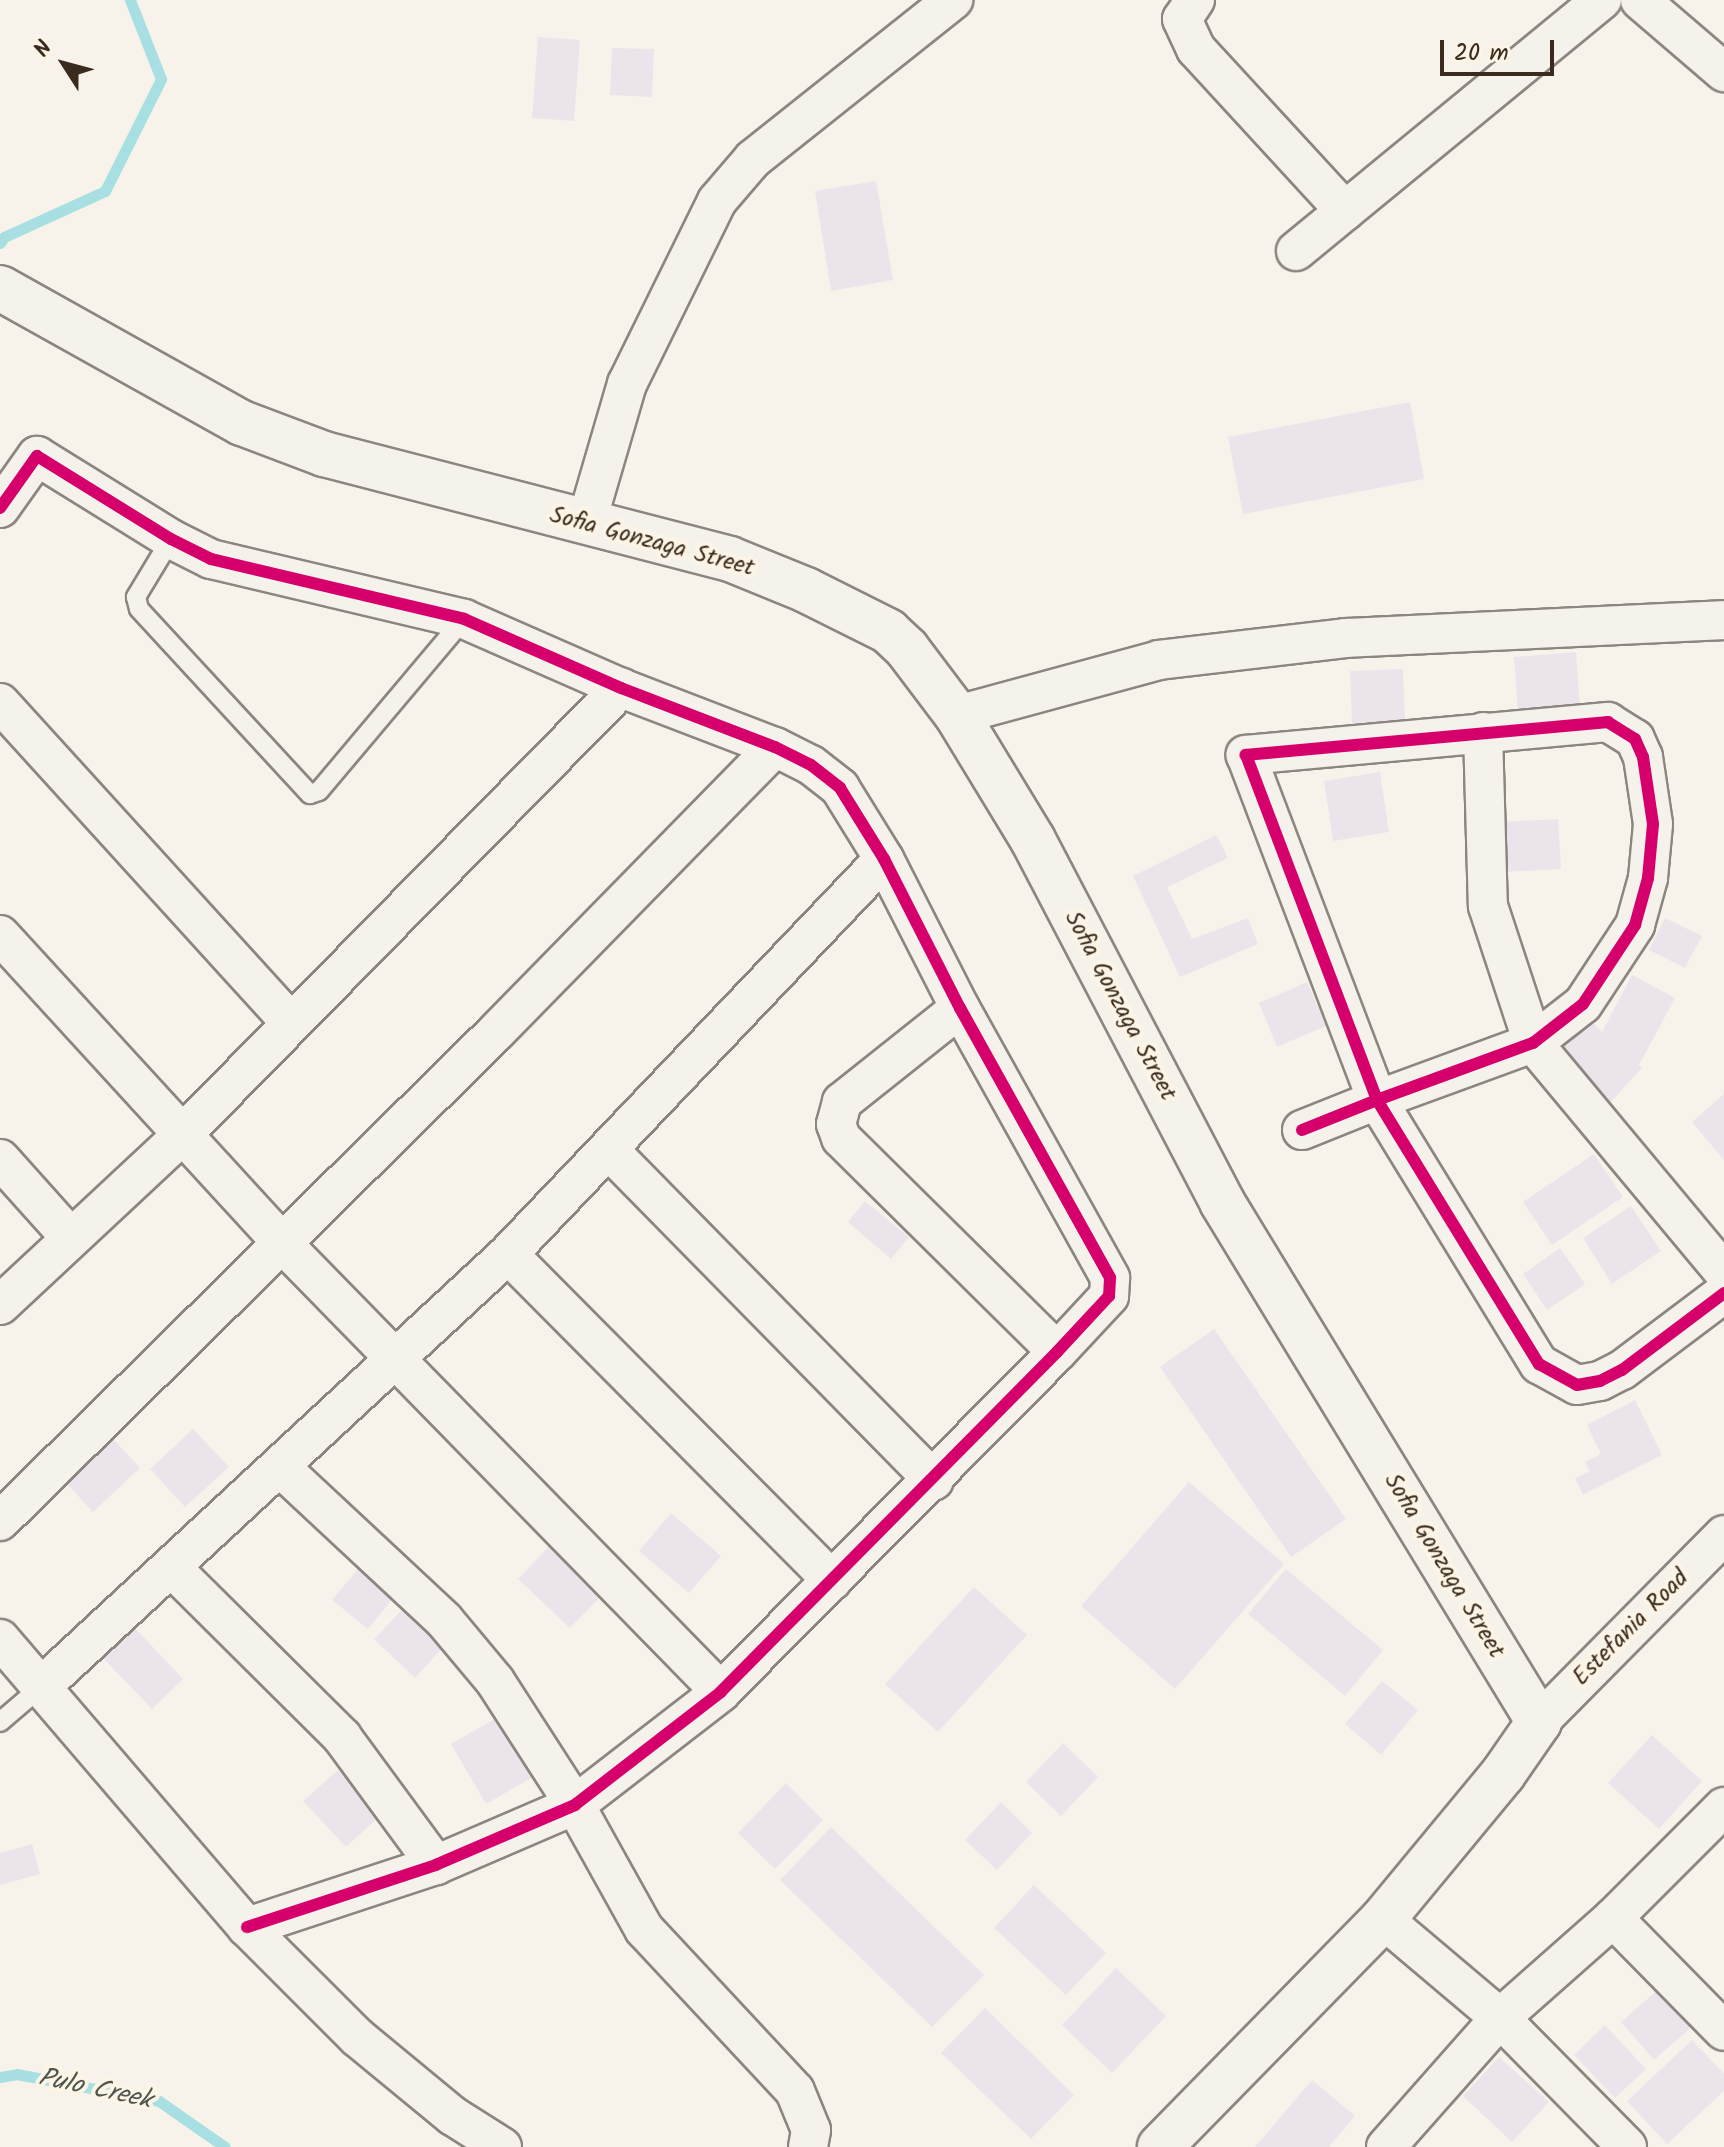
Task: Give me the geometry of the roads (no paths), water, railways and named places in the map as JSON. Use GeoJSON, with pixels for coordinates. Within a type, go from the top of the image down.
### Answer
{"type":"FeatureCollection","features":[{"type":"Feature","properties":{"kind":"street"},"geometry":{"type":"LineString","coordinates":[[586,524],[627,384],[717,201],[753,159],[953,0]]}},
{"type":"Feature","properties":{"kind":"street"},"geometry":{"type":"LineString","coordinates":[[1195,0],[1182,19],[1196,49],[1345,211]]}},
{"type":"Feature","properties":{"kind":"street"},"geometry":{"type":"LineString","coordinates":[[1296,251],[1602,0]]}},
{"type":"Feature","properties":{"kind":"street"},"geometry":{"type":"LineString","coordinates":[[1640,0],[1724,72]]}},
{"type":"Feature","properties":{"kind":"street","name":"Sofia Gonzaga Street"},"geometry":{"type":"LineString","coordinates":[[0,288],[242,423],[324,454],[730,559],[806,590],[874,624],[907,649],[957,715],[1033,840],[1222,1202],[1539,1722]]}},
{"type":"Feature","properties":{"kind":"street"},"geometry":{"type":"LineString","coordinates":[[0,508],[37,456],[171,539],[211,559],[464,619],[621,688],[775,747],[811,765],[840,788],[884,859],[960,1008],[1110,1278],[1109,1296],[1057,1352],[934,1481],[721,1692],[575,1805],[436,1865],[247,1927]]}},
{"type":"Feature","properties":{"kind":"street"},"geometry":{"type":"LineString","coordinates":[[957,715],[1159,660],[1346,638],[1724,620]]}},
{"type":"Feature","properties":{"kind":"street"},"geometry":{"type":"LineString","coordinates":[[0,1305],[182,1135],[621,688]]}},
{"type":"Feature","properties":{"kind":"street"},"geometry":{"type":"LineString","coordinates":[[0,703],[291,1023]]}},
{"type":"Feature","properties":{"kind":"street"},"geometry":{"type":"LineString","coordinates":[[1302,1130],[1377,1100],[1533,1043],[1583,1004],[1635,925],[1648,878],[1653,824],[1643,757],[1635,739],[1608,722],[1246,755],[1377,1100],[1539,1364],[1577,1385],[1600,1381],[1622,1370],[1724,1293]]}},
{"type":"Feature","properties":{"kind":"street"},"geometry":{"type":"LineString","coordinates":[[1483,732],[1488,906],[1533,1043],[1724,1272]]}},
{"type":"Feature","properties":{"kind":"street"},"geometry":{"type":"LineString","coordinates":[[0,1521],[497,1031],[775,747]]}},
{"type":"Feature","properties":{"kind":"street"},"geometry":{"type":"LineString","coordinates":[[42,1686],[508,1254],[610,1151],[884,859]]}},
{"type":"Feature","properties":{"kind":"street"},"geometry":{"type":"LineString","coordinates":[[0,935],[281,1242],[721,1692]]}},
{"type":"Feature","properties":{"kind":"street"},"geometry":{"type":"LineString","coordinates":[[960,1008],[842,1102],[836,1124],[841,1138],[1057,1352]]}},
{"type":"Feature","properties":{"kind":"street"},"geometry":{"type":"LineString","coordinates":[[610,1151],[934,1481]]}},
{"type":"Feature","properties":{"kind":"street"},"geometry":{"type":"LineString","coordinates":[[0,1159],[71,1238]]}},
{"type":"Feature","properties":{"kind":"street"},"geometry":{"type":"LineString","coordinates":[[508,1254],[832,1580]]}},
{"type":"Feature","properties":{"kind":"street"},"geometry":{"type":"LineString","coordinates":[[280,1467],[444,1620],[495,1681],[575,1805],[644,1929],[795,2091],[811,2130],[808,2147]]}},
{"type":"Feature","properties":{"kind":"street","name":"Estefania Road"},"geometry":{"type":"LineString","coordinates":[[1539,1722],[1724,1535]]}},
{"type":"Feature","properties":{"kind":"street"},"geometry":{"type":"LineString","coordinates":[[172,1568],[342,1737],[436,1865]]}},
{"type":"Feature","properties":{"kind":"street"},"geometry":{"type":"LineString","coordinates":[[0,1639],[247,1927],[357,2037],[453,2116],[502,2147]]}},
{"type":"Feature","properties":{"kind":"street"},"geometry":{"type":"LineString","coordinates":[[1160,2147],[1383,1919],[1503,1774],[1539,1722]]}},
{"type":"Feature","properties":{"kind":"street"},"geometry":{"type":"LineString","coordinates":[[1386,2147],[1500,2018],[1613,1918],[1723,1810]]}},
{"type":"Feature","properties":{"kind":"street"},"geometry":{"type":"LineString","coordinates":[[1613,1918],[1724,2031]]}},
{"type":"Feature","properties":{"kind":"street"},"geometry":{"type":"LineString","coordinates":[[1383,1919],[1500,2018],[1627,2147]]}},
{"type":"Feature","properties":{"kind":"lane"},"geometry":{"type":"LineString","coordinates":[[171,539],[136,597],[139,609],[310,794],[319,791],[464,619]]}},
{"type":"Feature","properties":{"kind":"lane"},"geometry":{"type":"LineString","coordinates":[[0,1722],[42,1686]]}},
{"type":"Feature","properties":{"kind":"waterway"},"geometry":{"type":"LineString","coordinates":[[0,243],[4,237],[105,191],[161,79],[130,0]]}},
{"type":"Feature","properties":{"kind":"waterway","name":"Pulo Creek"},"geometry":{"type":"LineString","coordinates":[[0,2077],[17,2074],[159,2101],[225,2147]]}}]}
